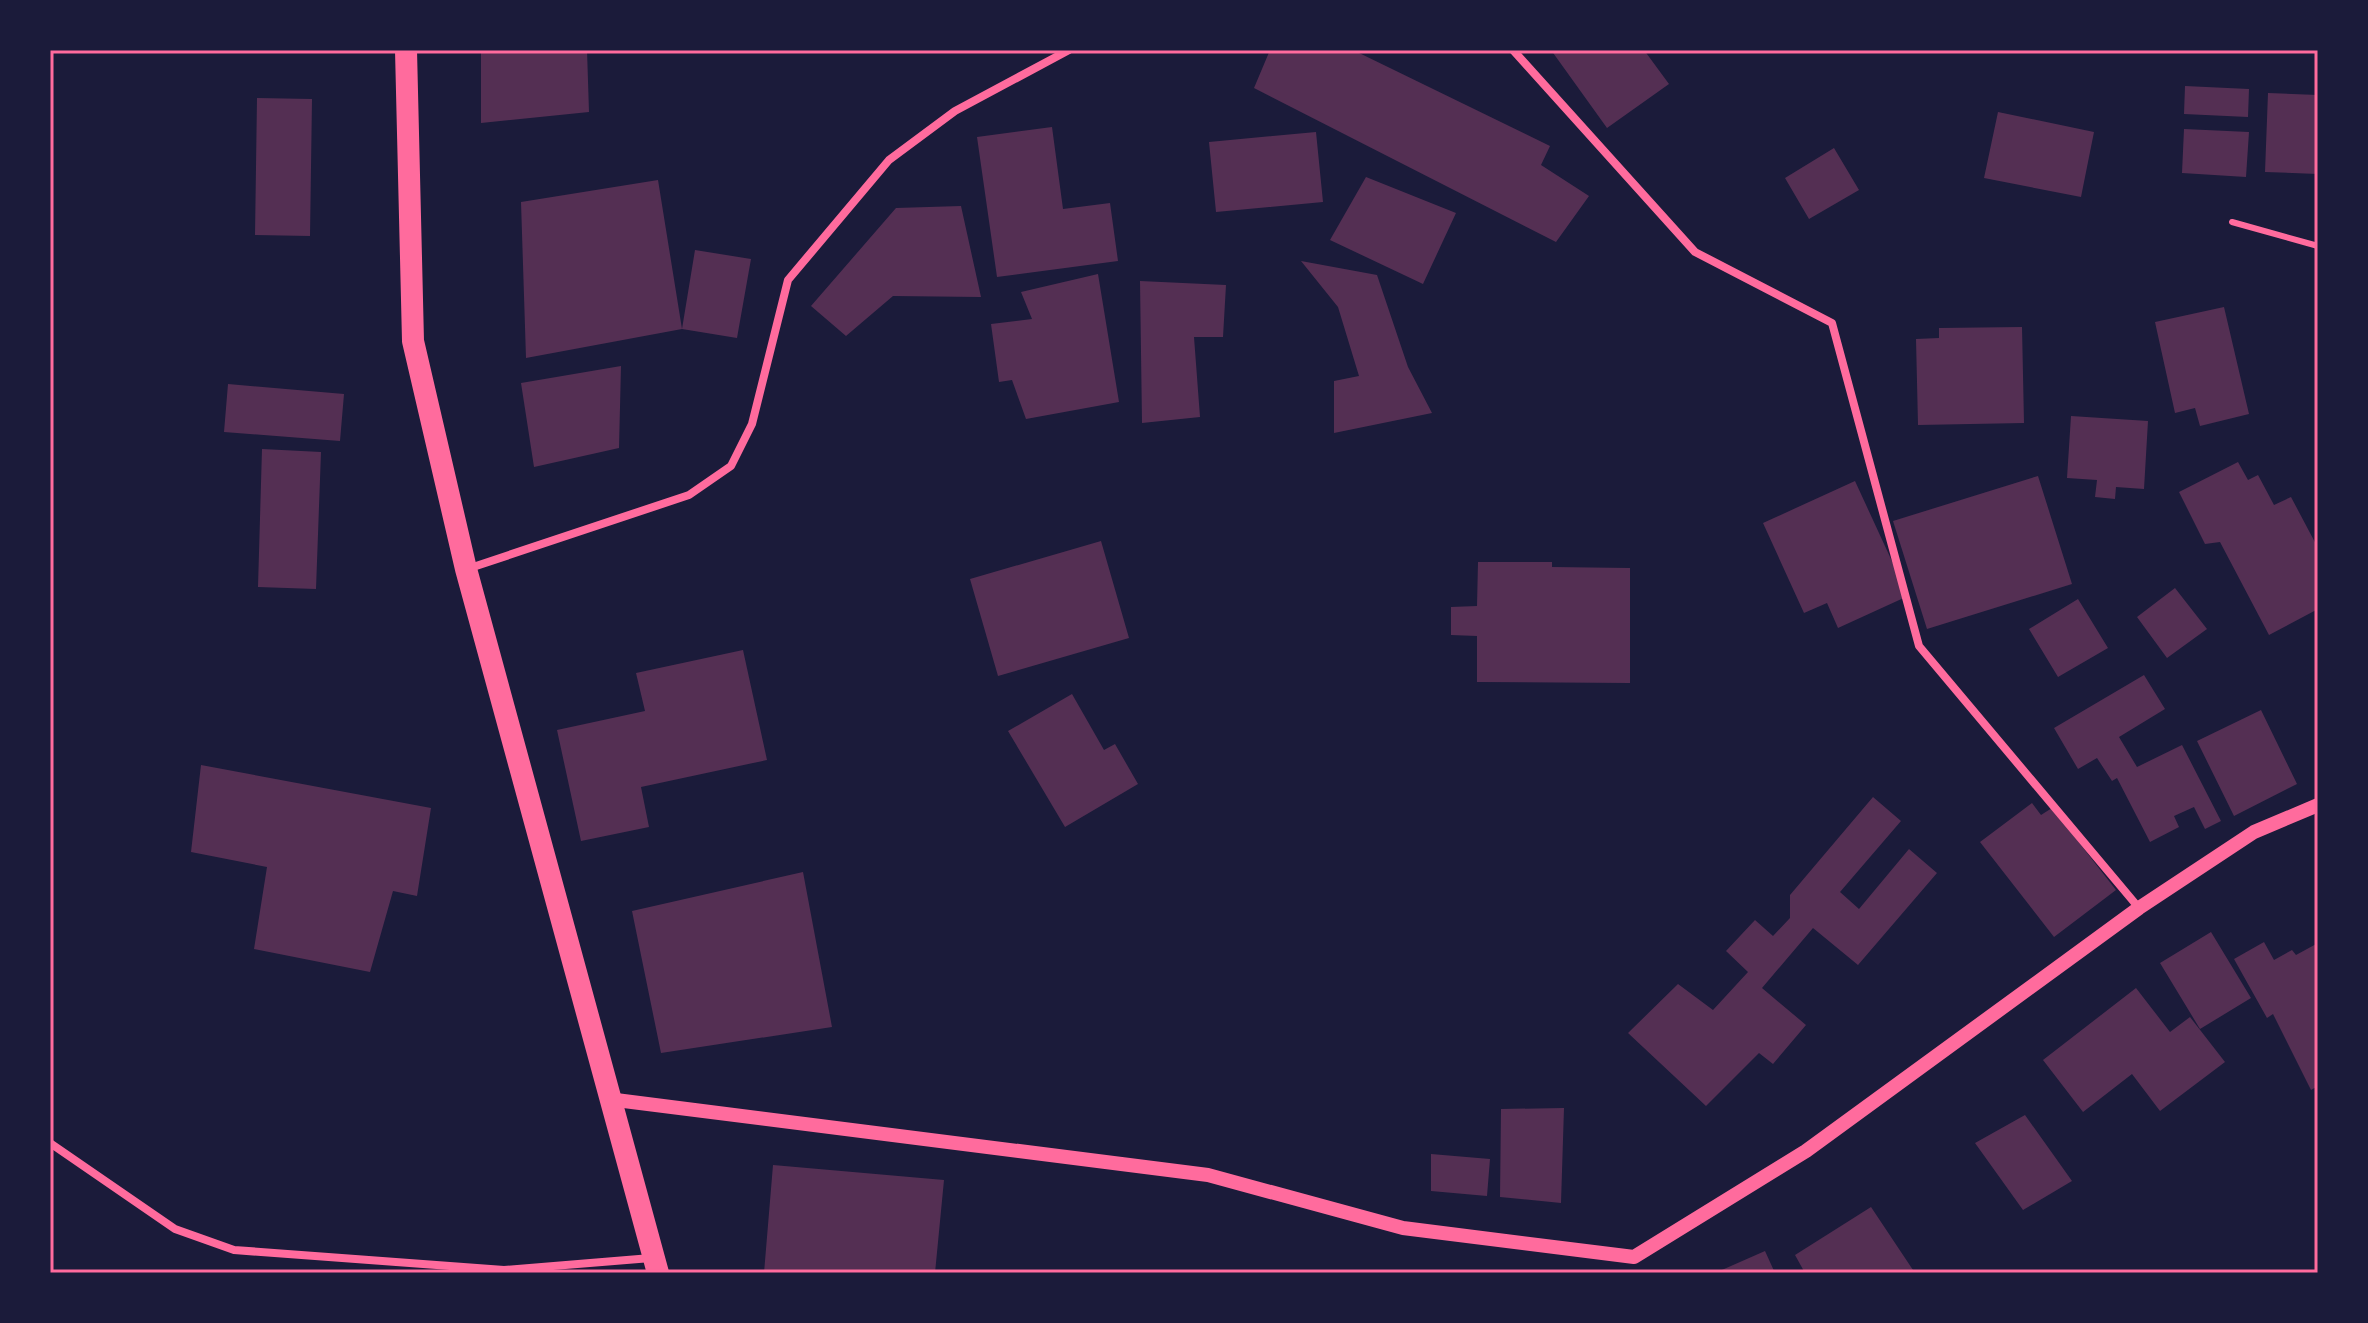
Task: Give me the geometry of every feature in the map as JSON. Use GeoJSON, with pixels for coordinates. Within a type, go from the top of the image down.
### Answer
{"type":"FeatureCollection","features":[{"type":"Feature","properties":{"kind":"highway"},"geometry":{"type":"LineString","coordinates":[[406,50],[413,341],[466,569],[655,1266]]}},
{"type":"Feature","properties":{"kind":"street"},"geometry":{"type":"LineString","coordinates":[[466,569],[689,495],[731,466],[752,424],[788,280],[889,160],[955,111],[1069,50]]}},
{"type":"Feature","properties":{"kind":"street"},"geometry":{"type":"LineString","coordinates":[[1513,50],[1695,252],[1832,323],[1919,646],[2139,908]]}},
{"type":"Feature","properties":{"kind":"street"},"geometry":{"type":"LineString","coordinates":[[608,1099],[1208,1175],[1403,1228],[1634,1257],[1806,1151],[2139,908],[2254,832],[2318,805]]}},
{"type":"Feature","properties":{"kind":"street"},"geometry":{"type":"LineString","coordinates":[[50,1143],[175,1229],[234,1250],[504,1270],[655,1266]]}},
{"type":"Feature","properties":{"kind":"lane"},"geometry":{"type":"LineString","coordinates":[[2232,222],[2318,246]]}},
{"type":"Feature","properties":{"kind":"building"},"geometry":{"type":"Polygon","coordinates":[[[481,50],[587,50],[589,112],[481,123],[481,50]]]}},
{"type":"Feature","properties":{"kind":"building"},"geometry":{"type":"Polygon","coordinates":[[[1270,50],[1353,50],[1550,146],[1541,165],[1589,196],[1556,242],[1254,88],[1270,50]]]}},
{"type":"Feature","properties":{"kind":"building"},"geometry":{"type":"Polygon","coordinates":[[[1551,50],[1644,50],[1669,84],[1607,128],[1551,50]]]}},
{"type":"Feature","properties":{"kind":"building"},"geometry":{"type":"Polygon","coordinates":[[[2185,86],[2249,89],[2248,117],[2184,114],[2185,86]]]}},
{"type":"Feature","properties":{"kind":"building"},"geometry":{"type":"Polygon","coordinates":[[[2268,93],[2318,95],[2318,174],[2265,172],[2268,93]]]}},
{"type":"Feature","properties":{"kind":"building"},"geometry":{"type":"Polygon","coordinates":[[[257,98],[312,99],[310,236],[255,235],[257,98]]]}},
{"type":"Feature","properties":{"kind":"building"},"geometry":{"type":"Polygon","coordinates":[[[1998,112],[2094,132],[2081,197],[1984,178],[1998,112]]]}},
{"type":"Feature","properties":{"kind":"building"},"geometry":{"type":"Polygon","coordinates":[[[1052,127],[1063,209],[1110,203],[1118,261],[997,277],[977,137],[1052,127]]]}},
{"type":"Feature","properties":{"kind":"building"},"geometry":{"type":"Polygon","coordinates":[[[2184,129],[2249,132],[2246,177],[2182,173],[2184,129]]]}},
{"type":"Feature","properties":{"kind":"building"},"geometry":{"type":"Polygon","coordinates":[[[1316,132],[1323,202],[1216,212],[1209,142],[1316,132]]]}},
{"type":"Feature","properties":{"kind":"building"},"geometry":{"type":"Polygon","coordinates":[[[1834,148],[1859,190],[1809,219],[1785,178],[1834,148]]]}},
{"type":"Feature","properties":{"kind":"building"},"geometry":{"type":"Polygon","coordinates":[[[1366,177],[1456,213],[1423,284],[1330,240],[1366,177]]]}},
{"type":"Feature","properties":{"kind":"building"},"geometry":{"type":"Polygon","coordinates":[[[658,180],[682,329],[526,358],[521,202],[658,180]]]}},
{"type":"Feature","properties":{"kind":"building"},"geometry":{"type":"Polygon","coordinates":[[[961,206],[981,297],[893,296],[846,336],[811,306],[896,208],[961,206]]]}},
{"type":"Feature","properties":{"kind":"building"},"geometry":{"type":"Polygon","coordinates":[[[695,250],[751,259],[737,338],[682,329],[695,250]]]}},
{"type":"Feature","properties":{"kind":"building"},"geometry":{"type":"Polygon","coordinates":[[[1301,261],[1377,275],[1408,367],[1432,413],[1334,433],[1334,381],[1359,376],[1338,307],[1301,261]]]}},
{"type":"Feature","properties":{"kind":"building"},"geometry":{"type":"Polygon","coordinates":[[[1098,274],[1119,402],[1026,419],[1012,380],[999,382],[991,324],[1032,319],[1021,292],[1098,274]]]}},
{"type":"Feature","properties":{"kind":"building"},"geometry":{"type":"Polygon","coordinates":[[[1140,281],[1226,285],[1223,337],[1194,337],[1200,417],[1142,423],[1140,281]]]}},
{"type":"Feature","properties":{"kind":"building"},"geometry":{"type":"Polygon","coordinates":[[[2224,307],[2249,414],[2200,426],[2195,408],[2175,413],[2155,322],[2224,307]]]}},
{"type":"Feature","properties":{"kind":"building"},"geometry":{"type":"Polygon","coordinates":[[[2022,327],[2024,423],[1918,425],[1916,339],[1939,338],[1939,328],[2022,327]]]}},
{"type":"Feature","properties":{"kind":"building"},"geometry":{"type":"Polygon","coordinates":[[[621,366],[619,448],[534,467],[521,383],[621,366]]]}},
{"type":"Feature","properties":{"kind":"building"},"geometry":{"type":"Polygon","coordinates":[[[228,384],[344,394],[340,441],[224,432],[228,384]]]}},
{"type":"Feature","properties":{"kind":"building"},"geometry":{"type":"Polygon","coordinates":[[[2071,416],[2148,421],[2144,489],[2116,487],[2115,499],[2095,497],[2097,480],[2067,478],[2071,416]]]}},
{"type":"Feature","properties":{"kind":"building"},"geometry":{"type":"Polygon","coordinates":[[[262,449],[321,452],[316,589],[258,587],[262,449]]]}},
{"type":"Feature","properties":{"kind":"building"},"geometry":{"type":"Polygon","coordinates":[[[2238,462],[2248,480],[2258,475],[2274,505],[2291,497],[2318,548],[2318,609],[2269,635],[2220,542],[2205,544],[2179,492],[2238,462]]]}},
{"type":"Feature","properties":{"kind":"building"},"geometry":{"type":"Polygon","coordinates":[[[2038,476],[2072,584],[1927,629],[1893,521],[2038,476]]]}},
{"type":"Feature","properties":{"kind":"building"},"geometry":{"type":"Polygon","coordinates":[[[1855,481],[1908,596],[1838,628],[1827,603],[1804,613],[1763,523],[1855,481]]]}},
{"type":"Feature","properties":{"kind":"building"},"geometry":{"type":"Polygon","coordinates":[[[1101,541],[1129,638],[998,676],[970,579],[1101,541]]]}},
{"type":"Feature","properties":{"kind":"building"},"geometry":{"type":"Polygon","coordinates":[[[1478,562],[1552,562],[1552,567],[1630,568],[1630,683],[1477,682],[1477,636],[1451,635],[1451,607],[1477,606],[1478,562]]]}},
{"type":"Feature","properties":{"kind":"building"},"geometry":{"type":"Polygon","coordinates":[[[2175,588],[2207,629],[2167,658],[2137,617],[2175,588]]]}},
{"type":"Feature","properties":{"kind":"building"},"geometry":{"type":"Polygon","coordinates":[[[2078,599],[2108,648],[2058,677],[2029,629],[2078,599]]]}},
{"type":"Feature","properties":{"kind":"building"},"geometry":{"type":"Polygon","coordinates":[[[743,650],[767,760],[641,787],[649,827],[581,841],[557,730],[645,711],[636,673],[743,650]]]}},
{"type":"Feature","properties":{"kind":"building"},"geometry":{"type":"Polygon","coordinates":[[[2144,675],[2165,709],[2119,737],[2137,767],[2182,745],[2221,821],[2205,829],[2194,807],[2174,816],[2179,827],[2150,842],[2117,778],[2112,781],[2097,758],[2078,769],[2054,728],[2144,675]]]}},
{"type":"Feature","properties":{"kind":"building"},"geometry":{"type":"Polygon","coordinates":[[[1072,694],[1104,750],[1115,744],[1138,784],[1065,827],[1008,731],[1072,694]]]}},
{"type":"Feature","properties":{"kind":"building"},"geometry":{"type":"Polygon","coordinates":[[[2261,710],[2297,784],[2234,816],[2197,741],[2261,710]]]}},
{"type":"Feature","properties":{"kind":"building"},"geometry":{"type":"Polygon","coordinates":[[[201,765],[431,808],[417,896],[393,891],[370,972],[254,949],[267,867],[191,852],[201,765]]]}},
{"type":"Feature","properties":{"kind":"building"},"geometry":{"type":"Polygon","coordinates":[[[1873,797],[1901,821],[1840,892],[1859,909],[1909,849],[1937,873],[1858,965],[1813,928],[1762,988],[1806,1025],[1773,1064],[1759,1053],[1706,1106],[1628,1033],[1678,984],[1713,1010],[1748,972],[1726,951],[1755,920],[1773,936],[1790,918],[1790,895],[1873,797]]]}},
{"type":"Feature","properties":{"kind":"building"},"geometry":{"type":"Polygon","coordinates":[[[2032,803],[2041,815],[2052,808],[2116,890],[2054,937],[1980,842],[2032,803]]]}},
{"type":"Feature","properties":{"kind":"building"},"geometry":{"type":"Polygon","coordinates":[[[803,872],[832,1027],[661,1053],[632,911],[803,872]]]}},
{"type":"Feature","properties":{"kind":"building"},"geometry":{"type":"Polygon","coordinates":[[[2211,932],[2251,998],[2200,1029],[2160,963],[2211,932]]]}},
{"type":"Feature","properties":{"kind":"building"},"geometry":{"type":"Polygon","coordinates":[[[2264,942],[2274,960],[2292,950],[2296,955],[2318,943],[2318,1086],[2311,1090],[2273,1014],[2267,1018],[2234,959],[2264,942]]]}},
{"type":"Feature","properties":{"kind":"building"},"geometry":{"type":"Polygon","coordinates":[[[2136,988],[2170,1032],[2190,1017],[2225,1062],[2160,1111],[2132,1074],[2083,1112],[2043,1060],[2136,988]]]}},
{"type":"Feature","properties":{"kind":"building"},"geometry":{"type":"Polygon","coordinates":[[[1564,1108],[1561,1203],[1500,1197],[1501,1109],[1564,1108]]]}},
{"type":"Feature","properties":{"kind":"building"},"geometry":{"type":"Polygon","coordinates":[[[2025,1115],[2072,1181],[2023,1210],[1975,1143],[2025,1115]]]}},
{"type":"Feature","properties":{"kind":"building"},"geometry":{"type":"Polygon","coordinates":[[[1431,1154],[1490,1159],[1487,1196],[1431,1191],[1431,1154]]]}},
{"type":"Feature","properties":{"kind":"building"},"geometry":{"type":"Polygon","coordinates":[[[773,1165],[944,1180],[935,1273],[764,1273],[773,1165]]]}},
{"type":"Feature","properties":{"kind":"building"},"geometry":{"type":"Polygon","coordinates":[[[1871,1207],[1915,1273],[1805,1273],[1795,1255],[1871,1207]]]}},
{"type":"Feature","properties":{"kind":"building"},"geometry":{"type":"Polygon","coordinates":[[[1765,1251],[1775,1273],[1715,1273],[1765,1251]]]}}]}
